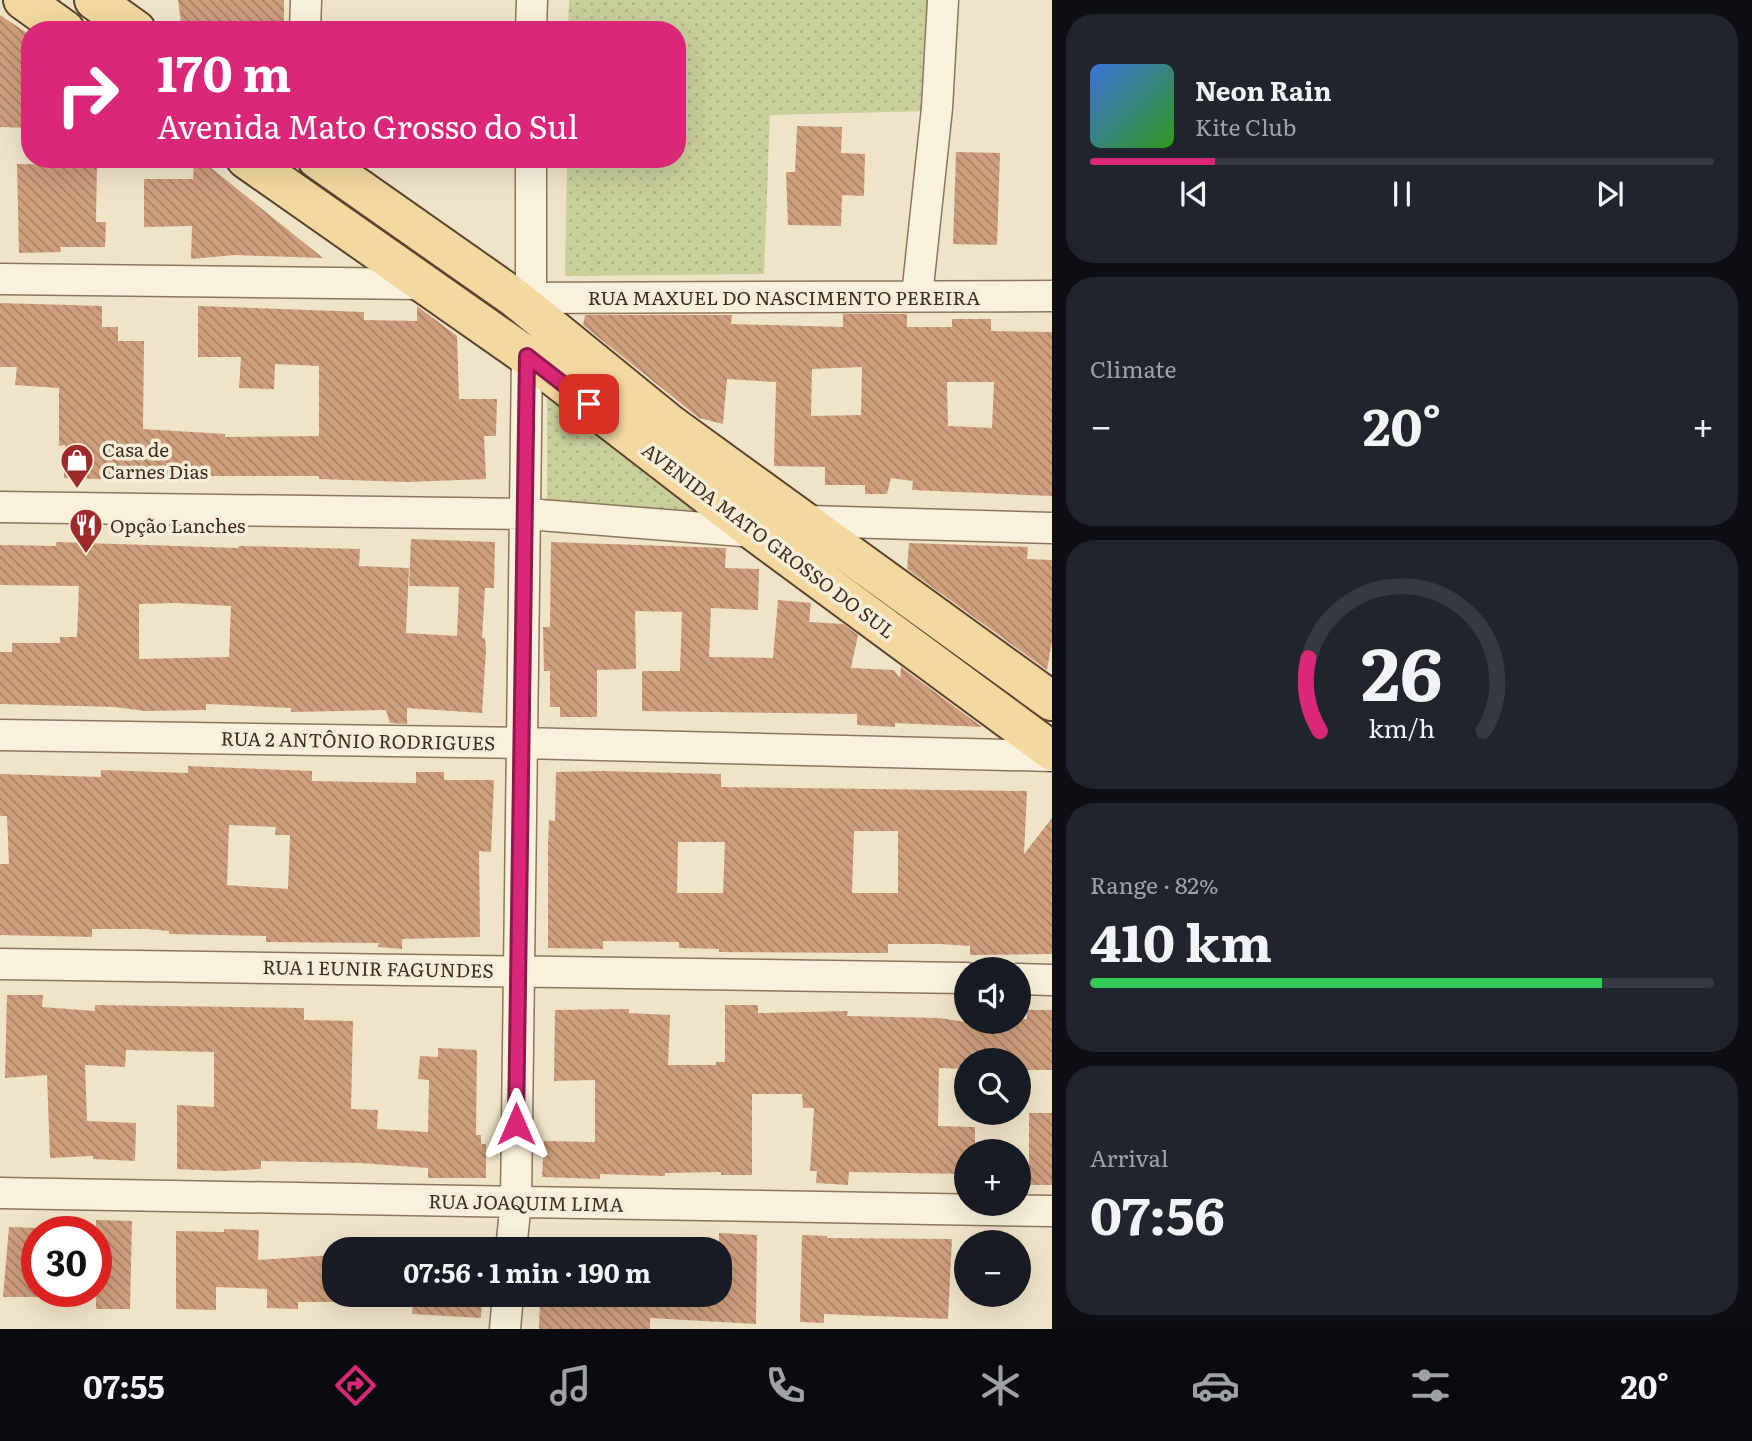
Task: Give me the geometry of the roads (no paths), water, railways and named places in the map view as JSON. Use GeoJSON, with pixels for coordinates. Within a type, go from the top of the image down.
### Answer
{"type":"FeatureCollection","features":[{"type":"Feature","properties":{"kind":"main road"},"geometry":{"type":"LineString","coordinates":[[23,0],[52,21]]}},
{"type":"Feature","properties":{"kind":"main road"},"geometry":{"type":"LineString","coordinates":[[94,0],[123,21]]}},
{"type":"Feature","properties":{"kind":"main road","name":"AVENIDA MATO GROSSO DO SUL"},"geometry":{"type":"LineString","coordinates":[[258,168],[419,284],[527,356],[755,532],[1052,754]]}},
{"type":"Feature","properties":{"kind":"main road","name":"AVENIDA MATO GROSSO DO SUL"},"geometry":{"type":"LineString","coordinates":[[330,168],[523,298],[671,425],[808,521],[1052,701]]}},
{"type":"Feature","properties":{"kind":"street"},"geometry":{"type":"LineString","coordinates":[[305,21],[306,0]]}},
{"type":"Feature","properties":{"kind":"street"},"geometry":{"type":"LineString","coordinates":[[531,21],[532,0]]}},
{"type":"Feature","properties":{"kind":"street"},"geometry":{"type":"LineString","coordinates":[[917,296],[936,108],[943,0]]}},
{"type":"Feature","properties":{"kind":"street"},"geometry":{"type":"LineString","coordinates":[[523,298],[530,168]]}},
{"type":"Feature","properties":{"kind":"street"},"geometry":{"type":"LineString","coordinates":[[0,279],[419,284]]}},
{"type":"Feature","properties":{"kind":"street","name":"RUA MAXUEL DO NASCIMENTO PEREIRA"},"geometry":{"type":"LineString","coordinates":[[523,298],[1052,296]]}},
{"type":"Feature","properties":{"kind":"street"},"geometry":{"type":"LineString","coordinates":[[512,1237],[516,1201],[527,356]]}},
{"type":"Feature","properties":{"kind":"street"},"geometry":{"type":"LineString","coordinates":[[0,507],[527,514],[755,532]]}},
{"type":"Feature","properties":{"kind":"street"},"geometry":{"type":"LineString","coordinates":[[808,521],[1052,528]]}},
{"type":"Feature","properties":{"kind":"street","name":"RUA 2 ANTÔNIO RODRIGUES"},"geometry":{"type":"LineString","coordinates":[[0,735],[1052,754]]}},
{"type":"Feature","properties":{"kind":"street","name":"RUA 1 EUNIR FAGUNDES"},"geometry":{"type":"LineString","coordinates":[[0,964],[954,978]]}},
{"type":"Feature","properties":{"kind":"street"},"geometry":{"type":"LineString","coordinates":[[1031,979],[1052,980]]}},
{"type":"Feature","properties":{"kind":"street","name":"RUA JOAQUIM LIMA"},"geometry":{"type":"LineString","coordinates":[[0,1193],[1052,1211]]}},
{"type":"Feature","properties":{"kind":"street"},"geometry":{"type":"LineString","coordinates":[[505,1329],[507,1307]]}},
{"type":"Feature","properties":{"kind":"place","name":"Casa de Carnes Dias"},"geometry":{"type":"Point","coordinates":[77,490]}},
{"type":"Feature","properties":{"kind":"place","name":"Opção Lanches"},"geometry":{"type":"Point","coordinates":[86,555]}}]}
